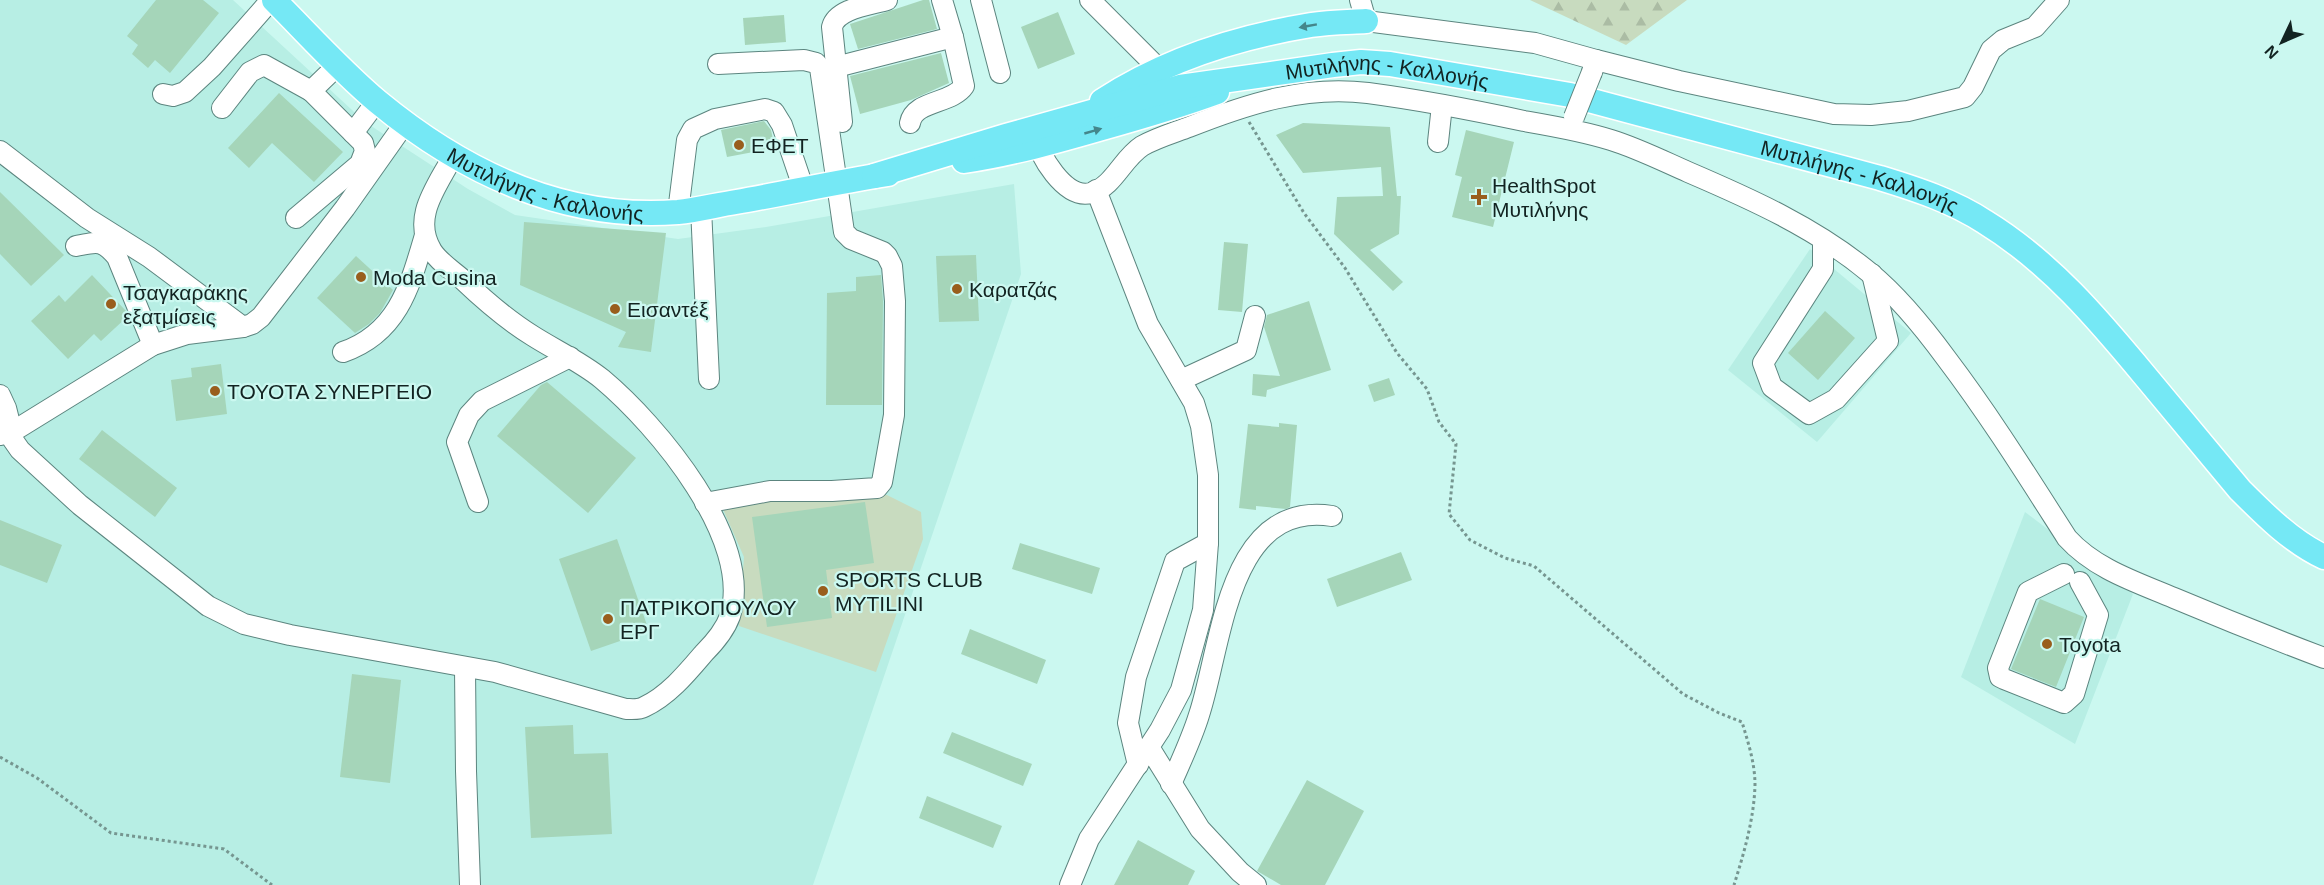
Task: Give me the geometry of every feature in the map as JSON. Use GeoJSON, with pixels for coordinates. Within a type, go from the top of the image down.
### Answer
{"type":"FeatureCollection","features":[{"type":"Feature","properties":{"kind":"main road","name":"Μυτιλήνης - Καλλονής"},"geometry":{"type":"LineString","coordinates":[[273,0],[377,101],[453,156],[485,174],[526,191],[576,205],[623,212],[690,210],[874,176],[1042,135],[1181,106],[1261,76]]}},
{"type":"Feature","properties":{"kind":"main road"},"geometry":{"type":"LineString","coordinates":[[1082,114],[1128,84],[1159,69],[1254,37],[1312,25],[1363,10]]}},
{"type":"Feature","properties":{"kind":"main road","name":"Μυτιλήνης - Καλλονής"},"geometry":{"type":"LineString","coordinates":[[1042,135],[1082,114],[1180,87],[1361,62],[1430,69],[1570,95],[1821,161],[1922,191],[1984,221],[2021,246],[2054,274],[2109,331],[2240,490],[2289,534],[2324,556]]}},
{"type":"Feature","properties":{"kind":"street"},"geometry":{"type":"LineString","coordinates":[[163,94],[173,96],[185,92],[212,67],[273,0]]}},
{"type":"Feature","properties":{"kind":"street"},"geometry":{"type":"LineString","coordinates":[[705,503],[770,491],[873,489],[880,486],[882,482],[894,415],[895,301],[892,266],[883,252],[846,235],[832,27],[836,18],[843,14],[887,0]]}},
{"type":"Feature","properties":{"kind":"street"},"geometry":{"type":"LineString","coordinates":[[910,123],[915,113],[958,93],[964,86],[942,0]]}},
{"type":"Feature","properties":{"kind":"street"},"geometry":{"type":"LineString","coordinates":[[981,0],[1000,74]]}},
{"type":"Feature","properties":{"kind":"street"},"geometry":{"type":"LineString","coordinates":[[1090,0],[1159,69]]}},
{"type":"Feature","properties":{"kind":"street"},"geometry":{"type":"LineString","coordinates":[[1363,10],[1535,43],[1594,66],[1834,114],[1871,115],[1908,111],[1965,97],[1973,87],[1991,50],[2003,40],[2035,27],[2059,0]]}},
{"type":"Feature","properties":{"kind":"street"},"geometry":{"type":"LineString","coordinates":[[836,67],[953,37]]}},
{"type":"Feature","properties":{"kind":"street"},"geometry":{"type":"LineString","coordinates":[[718,64],[804,60],[816,63],[822,73],[843,182]]}},
{"type":"Feature","properties":{"kind":"street"},"geometry":{"type":"LineString","coordinates":[[222,108],[250,72],[264,65],[272,67],[311,91],[363,143],[363,158],[360,164],[296,218]]}},
{"type":"Feature","properties":{"kind":"street"},"geometry":{"type":"LineString","coordinates":[[311,91],[338,65]]}},
{"type":"Feature","properties":{"kind":"street"},"geometry":{"type":"LineString","coordinates":[[1572,123],[1594,66]]}},
{"type":"Feature","properties":{"kind":"street"},"geometry":{"type":"LineString","coordinates":[[1042,135],[1055,173],[1066,186],[1083,193],[1091,193],[1112,180],[1127,159],[1144,145],[1240,108],[1312,91],[1365,93],[1572,123],[1772,209],[1872,274],[1907,310],[1962,379],[2002,435],[2071,543],[2093,561],[2218,617],[2324,658]]}},
{"type":"Feature","properties":{"kind":"street"},"geometry":{"type":"LineString","coordinates":[[353,133],[377,101]]}},
{"type":"Feature","properties":{"kind":"street"},"geometry":{"type":"LineString","coordinates":[[1438,142],[1442,105]]}},
{"type":"Feature","properties":{"kind":"street"},"geometry":{"type":"LineString","coordinates":[[709,379],[690,210],[687,140],[693,129],[715,118],[765,109],[774,112],[782,125],[804,190]]}},
{"type":"Feature","properties":{"kind":"street"},"geometry":{"type":"LineString","coordinates":[[6,433],[153,345],[187,334],[252,324],[261,317],[345,208],[405,123]]}},
{"type":"Feature","properties":{"kind":"street"},"geometry":{"type":"LineString","coordinates":[[0,151],[87,218],[149,257],[243,327]]}},
{"type":"Feature","properties":{"kind":"street"},"geometry":{"type":"LineString","coordinates":[[0,395],[6,408],[6,433],[20,450],[80,505],[208,606],[244,624],[290,636],[495,672],[626,709],[642,708],[677,684],[717,638],[729,617],[733,597],[734,576],[730,558],[705,503],[672,452],[649,425],[601,379],[496,310],[433,253],[425,235],[424,211],[453,156]]}},
{"type":"Feature","properties":{"kind":"street"},"geometry":{"type":"LineString","coordinates":[[1070,885],[1089,839],[1149,747],[1180,690],[1203,610],[1208,543],[1208,475],[1201,426],[1194,403],[1140,306],[1096,190]]}},
{"type":"Feature","properties":{"kind":"street"},"geometry":{"type":"LineString","coordinates":[[343,352],[361,346],[374,336],[406,296],[425,235]]}},
{"type":"Feature","properties":{"kind":"street"},"geometry":{"type":"LineString","coordinates":[[1823,241],[1823,268],[1763,363],[1772,387],[1809,414],[1836,399],[1888,341],[1872,274]]}},
{"type":"Feature","properties":{"kind":"street"},"geometry":{"type":"LineString","coordinates":[[76,246],[99,242],[108,246],[117,257],[153,345]]}},
{"type":"Feature","properties":{"kind":"street"},"geometry":{"type":"LineString","coordinates":[[1180,380],[1246,350],[1255,316]]}},
{"type":"Feature","properties":{"kind":"street"},"geometry":{"type":"LineString","coordinates":[[478,502],[456,442],[469,415],[482,401],[570,357]]}},
{"type":"Feature","properties":{"kind":"street"},"geometry":{"type":"LineString","coordinates":[[1171,783],[1199,715],[1223,621],[1246,558],[1268,532],[1282,521],[1315,514],[1332,516]]}},
{"type":"Feature","properties":{"kind":"street"},"geometry":{"type":"LineString","coordinates":[[1138,765],[1128,723],[1136,676],[1175,561],[1208,543]]}},
{"type":"Feature","properties":{"kind":"street"},"geometry":{"type":"LineString","coordinates":[[2071,543],[2063,568],[2072,578],[2098,615],[2074,694],[2064,703],[2000,677],[1998,668],[2028,592],[2072,578],[2103,567]]}},
{"type":"Feature","properties":{"kind":"street"},"geometry":{"type":"LineString","coordinates":[[465,668],[470,885]]}},
{"type":"Feature","properties":{"kind":"street"},"geometry":{"type":"LineString","coordinates":[[1149,747],[1200,830],[1240,872],[1257,885]]}},
{"type":"Feature","properties":{"kind":"path"},"geometry":{"type":"LineString","coordinates":[[1240,108],[1304,213],[1345,268],[1398,353],[1427,389],[1439,422],[1455,444],[1449,514],[1470,540],[1504,558],[1534,566],[1683,694],[1742,722],[1751,751],[1755,786],[1746,847],[1734,885]]}},
{"type":"Feature","properties":{"kind":"path"},"geometry":{"type":"LineString","coordinates":[[0,757],[37,777],[111,833],[224,849],[272,885]]}},
{"type":"Feature","properties":{"kind":"shaded area"},"geometry":{"type":"Polygon","coordinates":[[[0,0],[233,0],[365,122],[468,189],[515,215],[678,239],[766,227],[1014,184],[1021,274],[813,885],[0,885],[0,0]]]}},
{"type":"Feature","properties":{"kind":"shaded area"},"geometry":{"type":"Polygon","coordinates":[[[1810,249],[1911,333],[1817,442],[1728,370],[1810,249]]]}},
{"type":"Feature","properties":{"kind":"shaded area"},"geometry":{"type":"Polygon","coordinates":[[[2025,512],[2133,594],[2075,744],[1961,677],[2025,512]]]}},
{"type":"Feature","properties":{"kind":"green space"},"geometry":{"type":"Polygon","coordinates":[[[1530,0],[1687,0],[1626,45],[1530,0]]]}},
{"type":"Feature","properties":{"kind":"green space","name":"SPORTS CLUB MYTILINI"},"geometry":{"type":"Polygon","coordinates":[[[777,495],[887,495],[921,512],[923,539],[876,672],[739,626],[744,557],[722,507],[777,495]]]}},
{"type":"Feature","properties":{"kind":"building"},"geometry":{"type":"Polygon","coordinates":[[[156,0],[203,0],[219,13],[170,73],[155,60],[148,68],[132,54],[138,45],[127,36],[156,0]]]}},
{"type":"Feature","properties":{"kind":"building"},"geometry":{"type":"Polygon","coordinates":[[[929,0],[937,29],[858,49],[850,24],[929,0]]]}},
{"type":"Feature","properties":{"kind":"building"},"geometry":{"type":"Polygon","coordinates":[[[1058,12],[1075,54],[1038,69],[1021,27],[1058,12]]]}},
{"type":"Feature","properties":{"kind":"building"},"geometry":{"type":"Polygon","coordinates":[[[784,15],[786,42],[745,45],[743,18],[784,15]]]}},
{"type":"Feature","properties":{"kind":"building"},"geometry":{"type":"Polygon","coordinates":[[[941,53],[949,83],[911,100],[860,114],[850,76],[941,53]]]}},
{"type":"Feature","properties":{"kind":"building"},"geometry":{"type":"Polygon","coordinates":[[[279,93],[343,152],[314,182],[272,143],[249,168],[228,148],[279,93]]]}},
{"type":"Feature","properties":{"kind":"building"},"geometry":{"type":"Polygon","coordinates":[[[764,121],[771,130],[775,148],[727,157],[721,130],[764,121]]]}},
{"type":"Feature","properties":{"kind":"building"},"geometry":{"type":"Polygon","coordinates":[[[1303,123],[1390,127],[1397,196],[1401,196],[1399,234],[1370,250],[1403,282],[1393,291],[1334,234],[1337,197],[1383,196],[1381,167],[1303,173],[1276,135],[1303,123]]]}},
{"type":"Feature","properties":{"kind":"building","name":"HealthSpot Μυτιλήνης"},"geometry":{"type":"Polygon","coordinates":[[[1466,130],[1514,142],[1493,227],[1452,217],[1462,177],[1455,175],[1466,130]]]}},
{"type":"Feature","properties":{"kind":"building"},"geometry":{"type":"Polygon","coordinates":[[[0,192],[64,255],[31,286],[0,254],[0,192]]]}},
{"type":"Feature","properties":{"kind":"building","name":"Εισαντέξ"},"geometry":{"type":"Polygon","coordinates":[[[524,222],[666,233],[651,352],[618,347],[626,332],[520,285],[524,222]]]}},
{"type":"Feature","properties":{"kind":"building"},"geometry":{"type":"Polygon","coordinates":[[[1224,242],[1248,244],[1242,312],[1218,310],[1224,242]]]}},
{"type":"Feature","properties":{"kind":"building","name":"Καρατζάς"},"geometry":{"type":"Polygon","coordinates":[[[976,255],[979,321],[939,322],[936,256],[976,255]]]}},
{"type":"Feature","properties":{"kind":"building"},"geometry":{"type":"Polygon","coordinates":[[[356,256],[393,290],[380,313],[355,333],[317,298],[356,256]]]}},
{"type":"Feature","properties":{"kind":"building"},"geometry":{"type":"Polygon","coordinates":[[[92,275],[128,316],[101,341],[94,334],[68,359],[31,321],[59,295],[65,302],[92,275]]]}},
{"type":"Feature","properties":{"kind":"building"},"geometry":{"type":"Polygon","coordinates":[[[881,275],[882,405],[826,405],[827,293],[856,291],[856,277],[881,275]]]}},
{"type":"Feature","properties":{"kind":"building"},"geometry":{"type":"Polygon","coordinates":[[[1309,301],[1331,370],[1267,390],[1266,397],[1252,395],[1253,374],[1280,376],[1264,327],[1267,315],[1309,301]]]}},
{"type":"Feature","properties":{"kind":"building"},"geometry":{"type":"Polygon","coordinates":[[[1825,311],[1855,338],[1818,380],[1788,353],[1825,311]]]}},
{"type":"Feature","properties":{"kind":"building"},"geometry":{"type":"Polygon","coordinates":[[[221,364],[227,414],[176,421],[171,380],[192,377],[191,368],[221,364]]]}},
{"type":"Feature","properties":{"kind":"building"},"geometry":{"type":"Polygon","coordinates":[[[1389,378],[1395,395],[1374,402],[1368,385],[1389,378]]]}},
{"type":"Feature","properties":{"kind":"building"},"geometry":{"type":"Polygon","coordinates":[[[547,382],[636,458],[588,513],[497,436],[541,385],[547,382]]]}},
{"type":"Feature","properties":{"kind":"building"},"geometry":{"type":"Polygon","coordinates":[[[1279,423],[1297,425],[1290,507],[1286,509],[1256,506],[1256,510],[1239,508],[1248,424],[1279,427],[1279,423]]]}},
{"type":"Feature","properties":{"kind":"building"},"geometry":{"type":"Polygon","coordinates":[[[102,430],[177,488],[155,517],[79,459],[102,430]]]}},
{"type":"Feature","properties":{"kind":"building"},"geometry":{"type":"Polygon","coordinates":[[[865,502],[874,563],[826,570],[832,618],[767,627],[752,517],[865,502]]]}},
{"type":"Feature","properties":{"kind":"building"},"geometry":{"type":"Polygon","coordinates":[[[0,520],[62,545],[47,583],[0,565],[0,520]]]}},
{"type":"Feature","properties":{"kind":"building"},"geometry":{"type":"Polygon","coordinates":[[[617,539],[649,631],[591,651],[559,559],[617,539]]]}},
{"type":"Feature","properties":{"kind":"building"},"geometry":{"type":"Polygon","coordinates":[[[1020,543],[1100,568],[1092,594],[1012,569],[1020,543]]]}},
{"type":"Feature","properties":{"kind":"building"},"geometry":{"type":"Polygon","coordinates":[[[1401,552],[1412,580],[1337,607],[1327,579],[1401,552]]]}},
{"type":"Feature","properties":{"kind":"building","name":"Toyota"},"geometry":{"type":"Polygon","coordinates":[[[2040,599],[2084,617],[2056,687],[2011,669],[2040,599]]]}},
{"type":"Feature","properties":{"kind":"building"},"geometry":{"type":"Polygon","coordinates":[[[970,629],[1046,660],[1037,684],[961,654],[970,629]]]}},
{"type":"Feature","properties":{"kind":"building"},"geometry":{"type":"Polygon","coordinates":[[[352,674],[401,680],[390,783],[340,777],[352,674]]]}},
{"type":"Feature","properties":{"kind":"building"},"geometry":{"type":"Polygon","coordinates":[[[573,725],[574,754],[608,753],[612,834],[531,838],[525,727],[573,725]]]}},
{"type":"Feature","properties":{"kind":"building"},"geometry":{"type":"Polygon","coordinates":[[[952,732],[1032,764],[1023,786],[943,753],[952,732]]]}},
{"type":"Feature","properties":{"kind":"building"},"geometry":{"type":"Polygon","coordinates":[[[1307,780],[1364,811],[1325,885],[1281,885],[1257,871],[1307,780]]]}},
{"type":"Feature","properties":{"kind":"building"},"geometry":{"type":"Polygon","coordinates":[[[927,796],[1002,826],[993,848],[919,818],[927,796]]]}},
{"type":"Feature","properties":{"kind":"building"},"geometry":{"type":"Polygon","coordinates":[[[1138,840],[1195,871],[1188,885],[1114,885],[1138,840]]]}},
{"type":"Feature","properties":{"kind":"place","name":"ΕΦΕΤ"},"geometry":{"type":"Point","coordinates":[739,145]}},
{"type":"Feature","properties":{"kind":"place","name":"HealthSpot Μυτιλήνης"},"geometry":{"type":"Point","coordinates":[1479,197]}},
{"type":"Feature","properties":{"kind":"place","name":"Moda Cusina"},"geometry":{"type":"Point","coordinates":[361,277]}},
{"type":"Feature","properties":{"kind":"place","name":"Καρατζάς"},"geometry":{"type":"Point","coordinates":[957,289]}},
{"type":"Feature","properties":{"kind":"place","name":"Τσαγκαράκης εξατμίσεις"},"geometry":{"type":"Point","coordinates":[111,304]}},
{"type":"Feature","properties":{"kind":"place","name":"Εισαντέξ"},"geometry":{"type":"Point","coordinates":[615,309]}},
{"type":"Feature","properties":{"kind":"place","name":"ΤΟΥΟΤΑ ΣΥΝΕΡΓΕΙΟ"},"geometry":{"type":"Point","coordinates":[215,391]}},
{"type":"Feature","properties":{"kind":"place","name":"SPORTS CLUB MYTILINI"},"geometry":{"type":"Point","coordinates":[823,591]}},
{"type":"Feature","properties":{"kind":"place","name":"ΠΑΤΡΙΚΟΠΟΥΛΟΥ ΕΡΓ"},"geometry":{"type":"Point","coordinates":[608,619]}},
{"type":"Feature","properties":{"kind":"place","name":"Toyota"},"geometry":{"type":"Point","coordinates":[2047,644]}}]}
